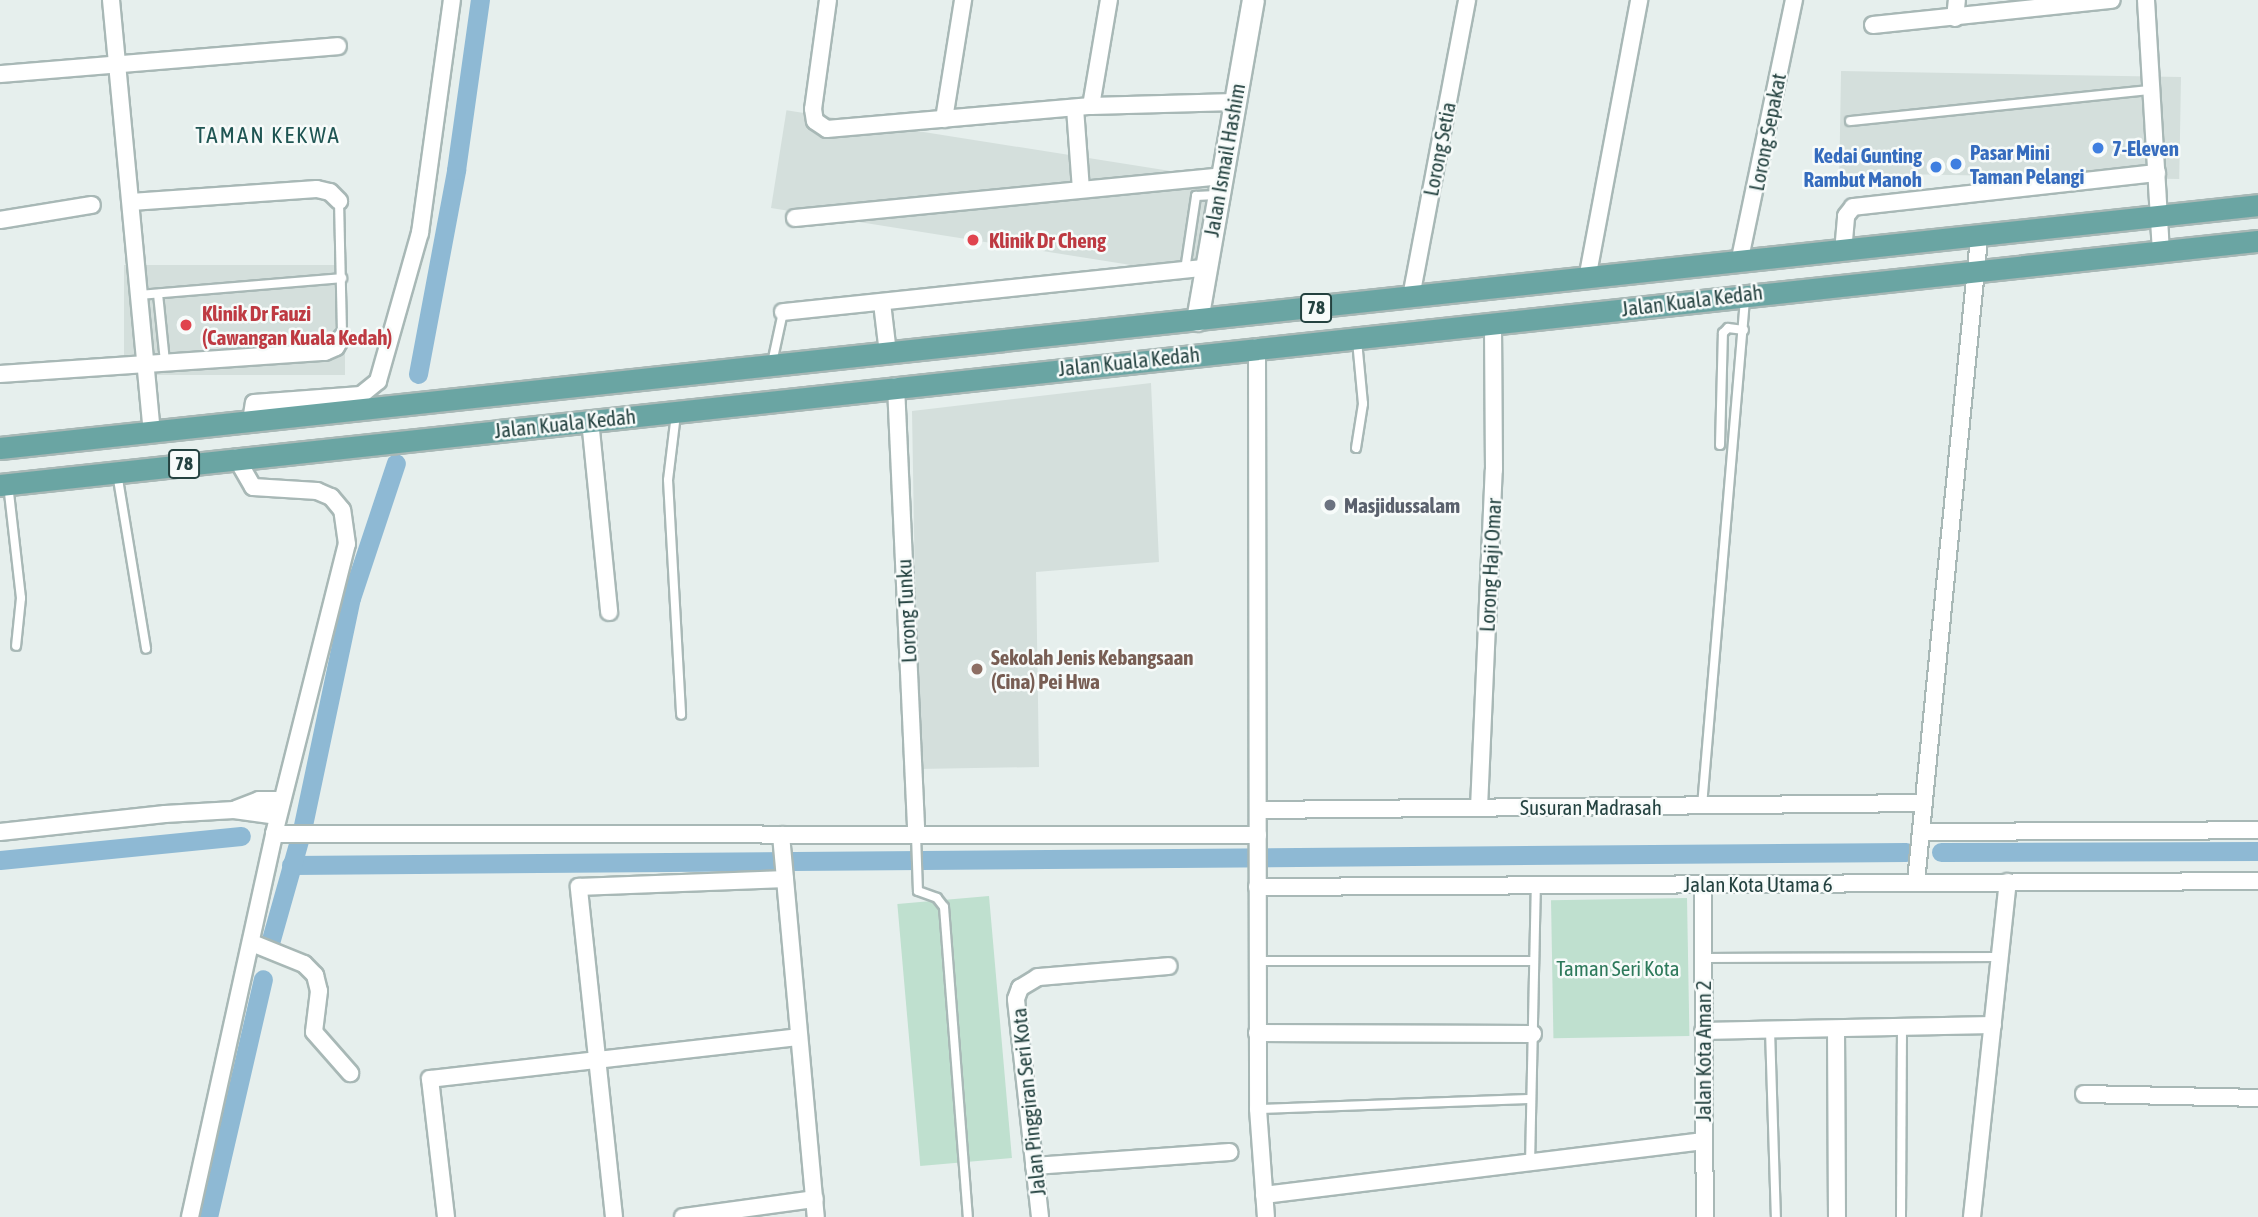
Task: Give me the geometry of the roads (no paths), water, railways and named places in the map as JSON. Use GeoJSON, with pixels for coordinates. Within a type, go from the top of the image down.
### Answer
{"type":"FeatureCollection","features":[{"type":"Feature","properties":{"kind":"main road","name":"Jalan Kuala Kedah"},"geometry":{"type":"LineString","coordinates":[[0,448],[1979,238],[2258,205]]}},
{"type":"Feature","properties":{"kind":"main road","name":"Jalan Kuala Kedah"},"geometry":{"type":"LineString","coordinates":[[4,485],[236,457],[1745,293],[2258,241]]}},
{"type":"Feature","properties":{"kind":"street"},"geometry":{"type":"LineString","coordinates":[[111,0],[152,432]]}},
{"type":"Feature","properties":{"kind":"street"},"geometry":{"type":"LineString","coordinates":[[251,421],[254,403],[360,395],[378,381],[420,233],[452,0]]}},
{"type":"Feature","properties":{"kind":"street"},"geometry":{"type":"LineString","coordinates":[[828,0],[813,109],[820,127],[1083,107],[1235,102]]}},
{"type":"Feature","properties":{"kind":"street"},"geometry":{"type":"LineString","coordinates":[[944,119],[963,0]]}},
{"type":"Feature","properties":{"kind":"street"},"geometry":{"type":"LineString","coordinates":[[1081,189],[1083,107],[1109,0]]}},
{"type":"Feature","properties":{"kind":"street","name":"Jalan Ismail Hashim"},"geometry":{"type":"LineString","coordinates":[[1197,320],[1195,269],[1220,185],[1253,0]]}},
{"type":"Feature","properties":{"kind":"street","name":"Lorong Setia"},"geometry":{"type":"LineString","coordinates":[[1411,298],[1468,0]]}},
{"type":"Feature","properties":{"kind":"street"},"geometry":{"type":"LineString","coordinates":[[1587,279],[1639,0]]}},
{"type":"Feature","properties":{"kind":"street","name":"Lorong Sepakat"},"geometry":{"type":"LineString","coordinates":[[1739,263],[1794,0]]}},
{"type":"Feature","properties":{"kind":"street"},"geometry":{"type":"LineString","coordinates":[[1955,18],[1958,0]]}},
{"type":"Feature","properties":{"kind":"street"},"geometry":{"type":"LineString","coordinates":[[1873,24],[1955,18],[2112,0]]}},
{"type":"Feature","properties":{"kind":"street"},"geometry":{"type":"LineString","coordinates":[[2146,0],[2161,250]]}},
{"type":"Feature","properties":{"kind":"street"},"geometry":{"type":"LineString","coordinates":[[0,74],[338,46]]}},
{"type":"Feature","properties":{"kind":"street"},"geometry":{"type":"LineString","coordinates":[[1843,252],[1846,216],[1853,207],[2157,173]]}},
{"type":"Feature","properties":{"kind":"street"},"geometry":{"type":"LineString","coordinates":[[795,218],[1081,189],[1220,185]]}},
{"type":"Feature","properties":{"kind":"street"},"geometry":{"type":"LineString","coordinates":[[131,202],[317,189],[330,192],[339,201]]}},
{"type":"Feature","properties":{"kind":"street"},"geometry":{"type":"LineString","coordinates":[[0,220],[92,205]]}},
{"type":"Feature","properties":{"kind":"street"},"geometry":{"type":"LineString","coordinates":[[1916,882],[1979,238]]}},
{"type":"Feature","properties":{"kind":"street"},"geometry":{"type":"LineString","coordinates":[[783,312],[1195,269]]}},
{"type":"Feature","properties":{"kind":"street"},"geometry":{"type":"LineString","coordinates":[[882,303],[888,354]]}},
{"type":"Feature","properties":{"kind":"street","name":"Lorong Haji Omar"},"geometry":{"type":"LineString","coordinates":[[1479,808],[1494,470],[1493,322]]}},
{"type":"Feature","properties":{"kind":"street"},"geometry":{"type":"LineString","coordinates":[[0,374],[325,352],[342,337]]}},
{"type":"Feature","properties":{"kind":"street"},"geometry":{"type":"LineString","coordinates":[[1257,347],[1257,1033],[1258,1109],[1266,1217]]}},
{"type":"Feature","properties":{"kind":"street","name":"Lorong Tunku"},"geometry":{"type":"LineString","coordinates":[[896,386],[916,835]]}},
{"type":"Feature","properties":{"kind":"street"},"geometry":{"type":"LineString","coordinates":[[590,420],[608,612]]}},
{"type":"Feature","properties":{"kind":"street"},"geometry":{"type":"LineString","coordinates":[[190,1217],[279,834],[280,808],[343,569],[348,531],[342,510],[331,498],[317,491],[253,487],[236,457]]}},
{"type":"Feature","properties":{"kind":"street","name":"Susuran Madrasah"},"geometry":{"type":"LineString","coordinates":[[1258,810],[1924,803]]}},
{"type":"Feature","properties":{"kind":"street"},"geometry":{"type":"LineString","coordinates":[[0,832],[280,808]]}},
{"type":"Feature","properties":{"kind":"street"},"geometry":{"type":"LineString","coordinates":[[1922,832],[2258,830]]}},
{"type":"Feature","properties":{"kind":"street"},"geometry":{"type":"LineString","coordinates":[[279,834],[916,835],[1258,843]]}},
{"type":"Feature","properties":{"kind":"street"},"geometry":{"type":"LineString","coordinates":[[781,835],[816,1217]]}},
{"type":"Feature","properties":{"kind":"street"},"geometry":{"type":"LineString","coordinates":[[614,1217],[595,1061],[579,887],[784,867]]}},
{"type":"Feature","properties":{"kind":"street","name":"Jalan Kota Utama 6"},"geometry":{"type":"LineString","coordinates":[[1258,880],[1536,885],[2258,881]]}},
{"type":"Feature","properties":{"kind":"street"},"geometry":{"type":"LineString","coordinates":[[1972,1217],[2008,882]]}},
{"type":"Feature","properties":{"kind":"street","name":"Jalan Kota Aman 2"},"geometry":{"type":"LineString","coordinates":[[1703,884],[1705,1217]]}},
{"type":"Feature","properties":{"kind":"street"},"geometry":{"type":"LineString","coordinates":[[252,943],[304,964],[315,975],[320,991],[314,1032],[350,1073]]}},
{"type":"Feature","properties":{"kind":"street","name":"Jalan Pinggiran Seri Kota"},"geometry":{"type":"LineString","coordinates":[[1040,1217],[1016,999],[1020,988],[1038,977],[1169,966]]}},
{"type":"Feature","properties":{"kind":"street"},"geometry":{"type":"LineString","coordinates":[[1703,1031],[1993,1026]]}},
{"type":"Feature","properties":{"kind":"street"},"geometry":{"type":"LineString","coordinates":[[1836,1029],[1837,1217]]}},
{"type":"Feature","properties":{"kind":"street"},"geometry":{"type":"LineString","coordinates":[[1257,1033],[1533,1034]]}},
{"type":"Feature","properties":{"kind":"street"},"geometry":{"type":"LineString","coordinates":[[446,1217],[430,1079],[799,1037]]}},
{"type":"Feature","properties":{"kind":"street"},"geometry":{"type":"LineString","coordinates":[[2084,1094],[2258,1098]]}},
{"type":"Feature","properties":{"kind":"street"},"geometry":{"type":"LineString","coordinates":[[1264,1195],[1530,1165],[1704,1141]]}},
{"type":"Feature","properties":{"kind":"street"},"geometry":{"type":"LineString","coordinates":[[1034,1166],[1230,1152]]}},
{"type":"Feature","properties":{"kind":"street"},"geometry":{"type":"LineString","coordinates":[[683,1217],[815,1199]]}},
{"type":"Feature","properties":{"kind":"lane"},"geometry":{"type":"LineString","coordinates":[[1850,121],[2152,90]]}},
{"type":"Feature","properties":{"kind":"lane"},"geometry":{"type":"LineString","coordinates":[[339,201],[342,337]]}},
{"type":"Feature","properties":{"kind":"lane"},"geometry":{"type":"LineString","coordinates":[[140,295],[342,278]]}},
{"type":"Feature","properties":{"kind":"lane"},"geometry":{"type":"LineString","coordinates":[[158,293],[165,362]]}},
{"type":"Feature","properties":{"kind":"lane"},"geometry":{"type":"LineString","coordinates":[[1702,806],[1745,293]]}},
{"type":"Feature","properties":{"kind":"lane"},"geometry":{"type":"LineString","coordinates":[[771,366],[783,312]]}},
{"type":"Feature","properties":{"kind":"lane"},"geometry":{"type":"LineString","coordinates":[[1720,445],[1723,333],[1728,328],[1744,330]]}},
{"type":"Feature","properties":{"kind":"lane"},"geometry":{"type":"LineString","coordinates":[[1356,448],[1363,404],[1357,337]]}},
{"type":"Feature","properties":{"kind":"lane"},"geometry":{"type":"LineString","coordinates":[[676,411],[668,481],[681,715]]}},
{"type":"Feature","properties":{"kind":"lane"},"geometry":{"type":"LineString","coordinates":[[117,471],[146,649]]}},
{"type":"Feature","properties":{"kind":"lane"},"geometry":{"type":"LineString","coordinates":[[4,485],[21,598],[16,646]]}},
{"type":"Feature","properties":{"kind":"lane"},"geometry":{"type":"LineString","coordinates":[[916,835],[917,884],[921,894],[937,898],[944,907],[968,1217]]}},
{"type":"Feature","properties":{"kind":"lane"},"geometry":{"type":"LineString","coordinates":[[1530,1165],[1536,885]]}},
{"type":"Feature","properties":{"kind":"lane"},"geometry":{"type":"LineString","coordinates":[[1703,958],[2000,957]]}},
{"type":"Feature","properties":{"kind":"lane"},"geometry":{"type":"LineString","coordinates":[[1258,961],[1534,961]]}},
{"type":"Feature","properties":{"kind":"lane"},"geometry":{"type":"LineString","coordinates":[[1901,1217],[1902,1028]]}},
{"type":"Feature","properties":{"kind":"lane"},"geometry":{"type":"LineString","coordinates":[[1770,1030],[1776,1217]]}},
{"type":"Feature","properties":{"kind":"lane"},"geometry":{"type":"LineString","coordinates":[[1258,1109],[1531,1099]]}},
{"type":"Feature","properties":{"kind":"waterway"},"geometry":{"type":"LineString","coordinates":[[418,374],[456,170],[480,0]]}},
{"type":"Feature","properties":{"kind":"waterway"},"geometry":{"type":"LineString","coordinates":[[270,943],[302,830],[351,598],[396,463]]}},
{"type":"Feature","properties":{"kind":"waterway"},"geometry":{"type":"LineString","coordinates":[[0,860],[241,836]]}},
{"type":"Feature","properties":{"kind":"waterway"},"geometry":{"type":"LineString","coordinates":[[1941,852],[2258,851]]}},
{"type":"Feature","properties":{"kind":"waterway"},"geometry":{"type":"LineString","coordinates":[[291,865],[1906,852]]}},
{"type":"Feature","properties":{"kind":"waterway"},"geometry":{"type":"LineString","coordinates":[[208,1217],[263,979]]}},
{"type":"Feature","properties":{"kind":"place","name":"7-Eleven"},"geometry":{"type":"Point","coordinates":[2098,148]}},
{"type":"Feature","properties":{"kind":"place","name":"Pasar Mini Taman Pelangi"},"geometry":{"type":"Point","coordinates":[1956,164]}},
{"type":"Feature","properties":{"kind":"place","name":"Kedai Gunting Rambut Manoh"},"geometry":{"type":"Point","coordinates":[1936,167]}},
{"type":"Feature","properties":{"kind":"place","name":"Klinik Dr Cheng"},"geometry":{"type":"Point","coordinates":[973,240]}},
{"type":"Feature","properties":{"kind":"place","name":"Klinik Dr Fauzi (Cawangan Kuala Kedah)"},"geometry":{"type":"Point","coordinates":[186,325]}},
{"type":"Feature","properties":{"kind":"place","name":"Masjidussalam"},"geometry":{"type":"Point","coordinates":[1330,505]}},
{"type":"Feature","properties":{"kind":"place","name":"Sekolah Jenis Kebangsaan (Cina) Pei Hwa"},"geometry":{"type":"Point","coordinates":[977,669]}},
{"type":"Feature","properties":{"kind":"district","name":"TAMAN KEKWA"},"geometry":{"type":"Point","coordinates":[268,135]}},
{"type":"Feature","properties":{"kind":"park label","name":"Taman Seri Kota"},"geometry":{"type":"Point","coordinates":[1618,968]}}]}
